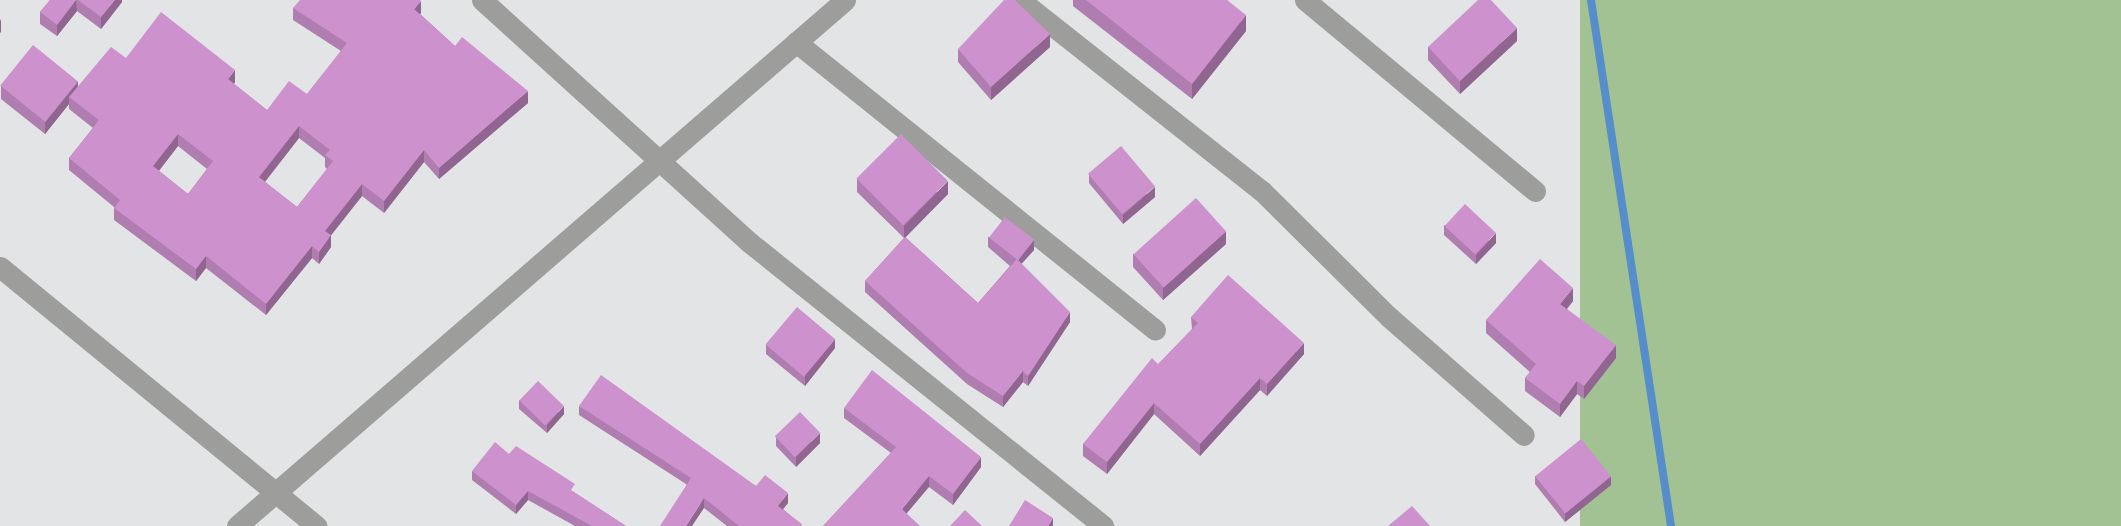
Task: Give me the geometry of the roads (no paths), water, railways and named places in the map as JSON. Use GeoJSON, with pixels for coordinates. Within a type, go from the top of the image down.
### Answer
{"type":"FeatureCollection","features":[{"type":"Feature","properties":{"kind":"street"},"geometry":{"type":"LineString","coordinates":[[482,0],[655,161],[1103,526]]}},
{"type":"Feature","properties":{"kind":"street"},"geometry":{"type":"LineString","coordinates":[[237,526],[655,161],[845,0]]}},
{"type":"Feature","properties":{"kind":"street"},"geometry":{"type":"LineString","coordinates":[[1020,0],[1262,191],[1389,317],[1524,435]]}},
{"type":"Feature","properties":{"kind":"street"},"geometry":{"type":"LineString","coordinates":[[1305,0],[1535,191]]}},
{"type":"Feature","properties":{"kind":"street"},"geometry":{"type":"LineString","coordinates":[[796,42],[1155,330]]}},
{"type":"Feature","properties":{"kind":"street"},"geometry":{"type":"LineString","coordinates":[[0,267],[317,526]]}},
{"type":"Feature","properties":{"kind":"waterway"},"geometry":{"type":"LineString","coordinates":[[1591,0],[1671,526]]}}]}
